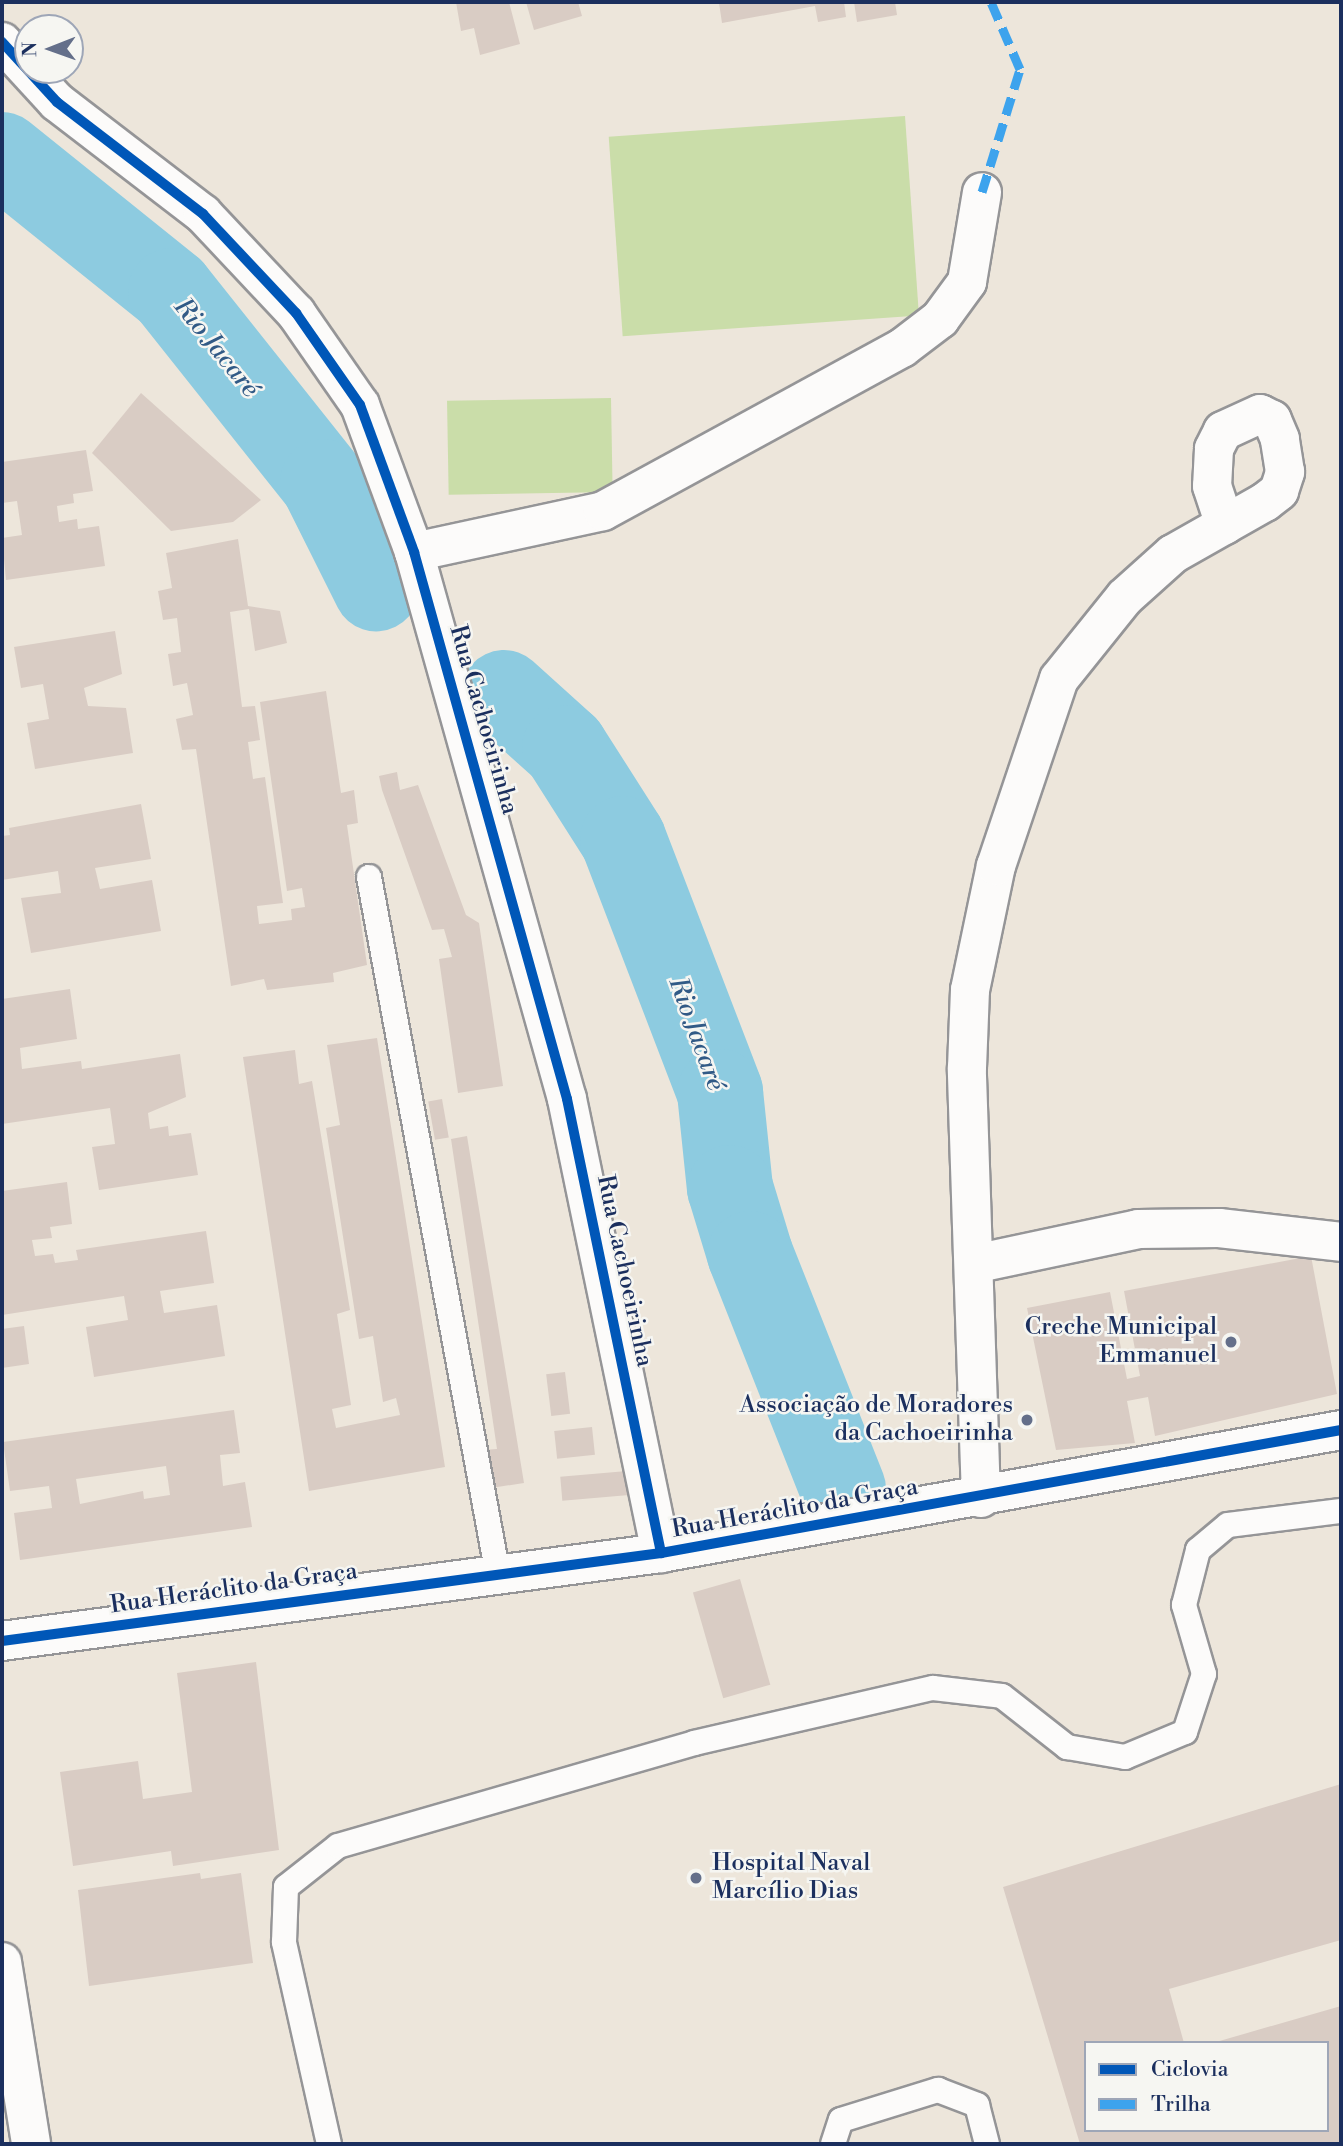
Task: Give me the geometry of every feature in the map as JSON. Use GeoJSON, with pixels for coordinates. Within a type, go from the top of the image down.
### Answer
{"type":"FeatureCollection","features":[{"type":"Feature","properties":{"kind":"street","name":"Rua Cachoeirinha"},"geometry":{"type":"LineString","coordinates":[[2,42],[57,102],[203,214],[296,313],[360,405],[414,552],[567,1099],[661,1553]]}},
{"type":"Feature","properties":{"kind":"street"},"geometry":{"type":"LineString","coordinates":[[414,552],[603,511],[902,348],[940,319],[967,282],[982,192]]}},
{"type":"Feature","properties":{"kind":"street"},"geometry":{"type":"LineString","coordinates":[[981,1498],[970,990],[1022,772],[1059,679],[1125,597],[1173,554],[1224,525]]}},
{"type":"Feature","properties":{"kind":"street"},"geometry":{"type":"LineString","coordinates":[[974,1264],[1138,1229],[1219,1228],[1341,1242]]}},
{"type":"Feature","properties":{"kind":"street","name":"Rua Heráclito da Graça"},"geometry":{"type":"LineString","coordinates":[[2,1641],[661,1553],[981,1498],[1341,1430]]}},
{"type":"Feature","properties":{"kind":"street"},"geometry":{"type":"LineString","coordinates":[[2,1962],[32,2144]]}},
{"type":"Feature","properties":{"kind":"lane"},"geometry":{"type":"LineString","coordinates":[[369,877],[498,1575]]}},
{"type":"Feature","properties":{"kind":"lane"},"geometry":{"type":"LineString","coordinates":[[329,2144],[284,1942],[286,1887],[338,1846],[694,1743],[933,1688],[1002,1696],[1067,1747],[1125,1757],[1185,1732],[1204,1674],[1184,1605],[1198,1550],[1228,1525],[1341,1511]]}},
{"type":"Feature","properties":{"kind":"lane"},"geometry":{"type":"LineString","coordinates":[[833,2144],[841,2120],[938,2090],[977,2105],[987,2144]]}},
{"type":"Feature","properties":{"kind":"green space"},"geometry":{"type":"Polygon","coordinates":[[[905,116],[919,316],[623,336],[609,137],[905,116]]]}},
{"type":"Feature","properties":{"kind":"green space"},"geometry":{"type":"Polygon","coordinates":[[[611,398],[613,492],[449,495],[447,401],[611,398]]]}},
{"type":"Feature","properties":{"kind":"building"},"geometry":{"type":"Polygon","coordinates":[[[456,2],[509,2],[520,44],[480,55],[474,28],[461,31],[456,2]]]}},
{"type":"Feature","properties":{"kind":"building"},"geometry":{"type":"Polygon","coordinates":[[[526,2],[578,2],[582,16],[534,30],[526,2]]]}},
{"type":"Feature","properties":{"kind":"building"},"geometry":{"type":"Polygon","coordinates":[[[844,2],[846,17],[818,22],[815,6],[722,23],[719,3],[844,2]]]}},
{"type":"Feature","properties":{"kind":"building"},"geometry":{"type":"Polygon","coordinates":[[[854,2],[895,2],[897,15],[857,22],[854,2]]]}},
{"type":"Feature","properties":{"kind":"building"},"geometry":{"type":"Polygon","coordinates":[[[141,393],[261,500],[233,522],[171,531],[92,453],[141,393]]]}},
{"type":"Feature","properties":{"kind":"building"},"geometry":{"type":"Polygon","coordinates":[[[86,450],[93,491],[73,494],[74,503],[57,506],[59,522],[77,519],[78,529],[99,526],[105,566],[6,580],[2,538],[22,535],[17,501],[2,503],[2,462],[86,450]]]}},
{"type":"Feature","properties":{"kind":"building"},"geometry":{"type":"Polygon","coordinates":[[[238,539],[248,606],[280,611],[287,643],[255,651],[249,609],[230,612],[242,707],[255,706],[260,740],[248,742],[253,779],[265,777],[283,903],[257,906],[259,924],[292,920],[291,909],[305,907],[302,888],[287,891],[260,702],[326,691],[341,793],[354,790],[358,823],[347,825],[367,965],[333,973],[334,982],[267,990],[264,979],[231,986],[196,749],[182,750],[176,719],[193,715],[187,683],[173,686],[168,654],[181,652],[177,618],[163,620],[158,591],[172,588],[166,553],[238,539]]]}},
{"type":"Feature","properties":{"kind":"building"},"geometry":{"type":"Polygon","coordinates":[[[115,631],[122,674],[84,688],[88,706],[126,708],[133,753],[35,769],[27,723],[49,719],[43,684],[21,688],[14,647],[115,631]]]}},
{"type":"Feature","properties":{"kind":"building"},"geometry":{"type":"Polygon","coordinates":[[[397,772],[400,790],[418,785],[466,915],[479,923],[503,1086],[458,1093],[439,959],[452,957],[444,929],[432,930],[382,790],[379,776],[397,772]]]}},
{"type":"Feature","properties":{"kind":"building"},"geometry":{"type":"Polygon","coordinates":[[[141,804],[151,859],[95,868],[100,889],[152,880],[161,931],[31,953],[21,898],[61,893],[58,871],[2,880],[2,836],[10,835],[9,828],[141,804]]]}},
{"type":"Feature","properties":{"kind":"building"},"geometry":{"type":"Polygon","coordinates":[[[70,989],[77,1039],[20,1048],[22,1069],[81,1061],[82,1069],[180,1054],[186,1097],[148,1113],[150,1129],[168,1126],[169,1136],[191,1133],[198,1175],[99,1190],[92,1147],[115,1144],[110,1108],[2,1124],[2,999],[70,989]]]}},
{"type":"Feature","properties":{"kind":"building"},"geometry":{"type":"Polygon","coordinates":[[[377,1038],[445,1467],[309,1491],[243,1057],[295,1050],[299,1084],[312,1081],[350,1310],[337,1314],[351,1405],[332,1409],[336,1428],[400,1415],[396,1398],[383,1402],[373,1336],[359,1339],[326,1128],[340,1125],[327,1045],[377,1038]]]}},
{"type":"Feature","properties":{"kind":"building"},"geometry":{"type":"Polygon","coordinates":[[[442,1099],[449,1137],[435,1140],[428,1101],[442,1099]]]}},
{"type":"Feature","properties":{"kind":"building"},"geometry":{"type":"Polygon","coordinates":[[[467,1136],[524,1483],[491,1488],[484,1450],[497,1449],[451,1139],[467,1136]]]}},
{"type":"Feature","properties":{"kind":"building"},"geometry":{"type":"Polygon","coordinates":[[[67,1182],[72,1224],[50,1227],[52,1238],[32,1240],[35,1256],[53,1254],[55,1263],[78,1260],[76,1250],[206,1231],[214,1283],[160,1291],[164,1313],[217,1305],[225,1356],[94,1377],[86,1327],[128,1320],[124,1296],[2,1315],[2,1191],[67,1182]]]}},
{"type":"Feature","properties":{"kind":"building","name":"Creche Municipal Emmanuel"},"geometry":{"type":"Polygon","coordinates":[[[1311,1256],[1337,1394],[1155,1436],[1148,1397],[1127,1401],[1135,1443],[1056,1450],[1027,1308],[1110,1292],[1127,1379],[1140,1376],[1124,1291],[1311,1256]]]}},
{"type":"Feature","properties":{"kind":"building"},"geometry":{"type":"Polygon","coordinates":[[[24,1326],[29,1364],[2,1368],[2,1329],[24,1326]]]}},
{"type":"Feature","properties":{"kind":"building"},"geometry":{"type":"Polygon","coordinates":[[[565,1372],[570,1414],[551,1416],[546,1374],[565,1372]]]}},
{"type":"Feature","properties":{"kind":"building"},"geometry":{"type":"Polygon","coordinates":[[[234,1410],[240,1453],[220,1455],[223,1486],[245,1482],[252,1527],[20,1560],[14,1513],[52,1508],[49,1486],[10,1491],[3,1442],[234,1410]],[[166,1466],[76,1479],[80,1504],[143,1491],[144,1499],[170,1495],[166,1466]]]}},
{"type":"Feature","properties":{"kind":"building"},"geometry":{"type":"Polygon","coordinates":[[[592,1427],[595,1455],[557,1459],[554,1431],[592,1427]]]}},
{"type":"Feature","properties":{"kind":"building"},"geometry":{"type":"Polygon","coordinates":[[[627,1471],[629,1495],[562,1501],[560,1477],[627,1471]]]}},
{"type":"Feature","properties":{"kind":"building"},"geometry":{"type":"Polygon","coordinates":[[[740,1579],[770,1685],[723,1698],[693,1593],[740,1579]]]}},
{"type":"Feature","properties":{"kind":"building"},"geometry":{"type":"Polygon","coordinates":[[[256,1662],[279,1850],[173,1866],[171,1851],[73,1866],[60,1772],[138,1761],[143,1799],[192,1792],[177,1673],[256,1662]]]}},
{"type":"Feature","properties":{"kind":"building"},"geometry":{"type":"Polygon","coordinates":[[[1341,1784],[1341,1940],[1169,1989],[1183,2041],[1084,2041],[1084,2132],[1329,2132],[1329,2041],[1219,2041],[1341,2006],[1341,2144],[1080,2144],[1003,1887],[1341,1784]]]}},
{"type":"Feature","properties":{"kind":"building"},"geometry":{"type":"Polygon","coordinates":[[[200,1873],[201,1879],[241,1873],[253,1963],[89,1986],[78,1890],[200,1873]]]}},
{"type":"Feature","properties":{"kind":"waterway","name":"Rio Jacaré"},"geometry":{"type":"LineString","coordinates":[[2,155],[171,291],[323,482],[376,588]]}},
{"type":"Feature","properties":{"kind":"waterway","name":"Rio Jacaré"},"geometry":{"type":"LineString","coordinates":[[504,693],[565,748],[623,839],[720,1092],[730,1188],[750,1254],[843,1489]]}},
{"type":"Feature","properties":{"kind":"marked path"},"geometry":{"type":"LineString","coordinates":[[982,192],[1020,69],[991,2]]}},
{"type":"Feature","properties":{"kind":"cycle path"},"geometry":{"type":"LineString","coordinates":[[2,42],[57,102],[203,214],[296,313],[360,405],[414,552],[567,1099],[661,1553]]}},
{"type":"Feature","properties":{"kind":"cycle path"},"geometry":{"type":"LineString","coordinates":[[2,1641],[661,1553],[1341,1430]]}},
{"type":"Feature","properties":{"kind":"place","name":"Creche Municipal Emmanuel"},"geometry":{"type":"Point","coordinates":[1231,1342]}},
{"type":"Feature","properties":{"kind":"place","name":"Associação de Moradores da Cachoeirinha"},"geometry":{"type":"Point","coordinates":[1027,1420]}},
{"type":"Feature","properties":{"kind":"place","name":"Hospital Naval Marcílio Dias"},"geometry":{"type":"Point","coordinates":[696,1878]}}]}
